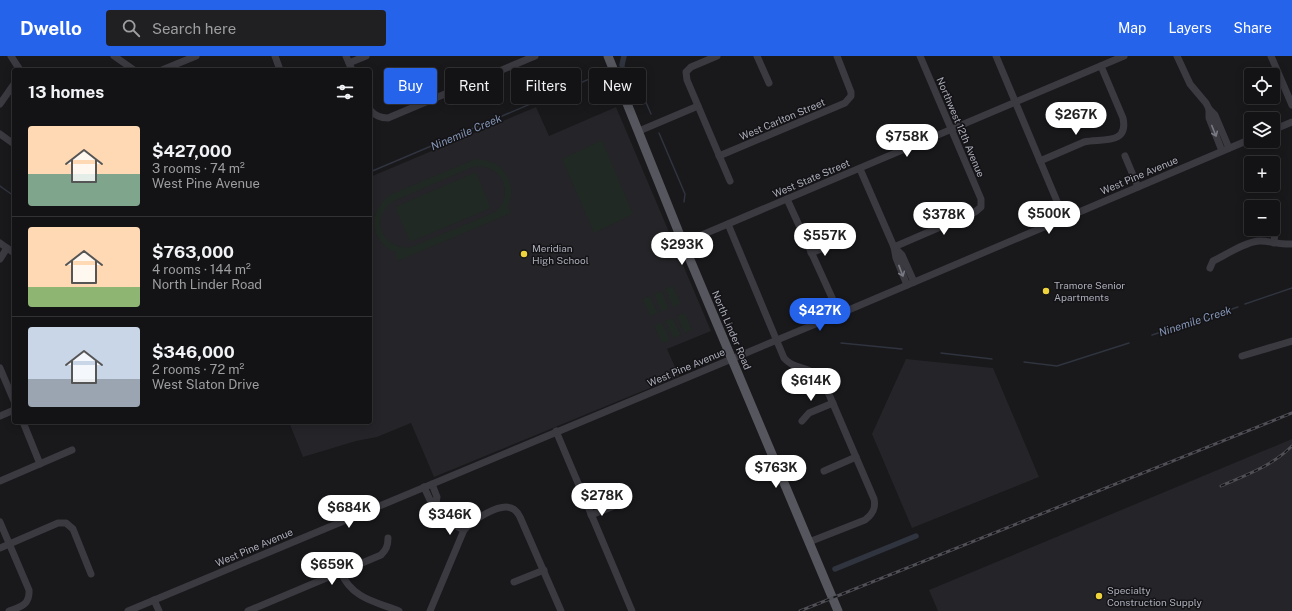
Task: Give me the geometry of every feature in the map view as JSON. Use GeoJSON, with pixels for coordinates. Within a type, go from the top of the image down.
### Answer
{"type":"FeatureCollection","features":[{"type":"Feature","properties":{"kind":"main road","name":"North Linder Road"},"geometry":{"type":"LineString","coordinates":[[608,56],[683,243],[838,611]]}},
{"type":"Feature","properties":{"kind":"street"},"geometry":{"type":"LineString","coordinates":[[11,56],[19,68]]}},
{"type":"Feature","properties":{"kind":"street"},"geometry":{"type":"LineString","coordinates":[[114,56],[131,68]]}},
{"type":"Feature","properties":{"kind":"street"},"geometry":{"type":"LineString","coordinates":[[166,68],[186,58],[196,56]]}},
{"type":"Feature","properties":{"kind":"street"},"geometry":{"type":"LineString","coordinates":[[275,56],[279,68]]}},
{"type":"Feature","properties":{"kind":"street"},"geometry":{"type":"LineString","coordinates":[[349,63],[366,56]]}},
{"type":"Feature","properties":{"kind":"street"},"geometry":{"type":"LineString","coordinates":[[372,112],[376,116],[388,118],[535,56]]}},
{"type":"Feature","properties":{"kind":"street"},"geometry":{"type":"LineString","coordinates":[[717,56],[690,67],[686,72],[687,80],[730,181]]}},
{"type":"Feature","properties":{"kind":"street"},"geometry":{"type":"LineString","coordinates":[[757,56],[769,83]]}},
{"type":"Feature","properties":{"kind":"street","name":"West Carlton Street"},"geometry":{"type":"LineString","coordinates":[[719,156],[845,103],[851,96],[850,88],[837,56]]}},
{"type":"Feature","properties":{"kind":"street","name":"Northwest 12th Avenue"},"geometry":{"type":"LineString","coordinates":[[894,247],[975,212],[981,207],[981,198],[920,56]]}},
{"type":"Feature","properties":{"kind":"street"},"geometry":{"type":"LineString","coordinates":[[996,56],[1064,218]]}},
{"type":"Feature","properties":{"kind":"street","name":"West State Street"},"geometry":{"type":"LineString","coordinates":[[683,243],[1124,56]]}},
{"type":"Feature","properties":{"kind":"street"},"geometry":{"type":"LineString","coordinates":[[1177,56],[1190,84],[1215,115],[1225,150]]}},
{"type":"Feature","properties":{"kind":"street"},"geometry":{"type":"LineString","coordinates":[[1272,56],[1292,105]]}},
{"type":"Feature","properties":{"kind":"street"},"geometry":{"type":"LineString","coordinates":[[1040,161],[1090,140],[1108,140],[1114,139],[1120,135],[1123,130],[1123,118],[1101,66]]}},
{"type":"Feature","properties":{"kind":"street"},"geometry":{"type":"LineString","coordinates":[[0,104],[12,87]]}},
{"type":"Feature","properties":{"kind":"street"},"geometry":{"type":"LineString","coordinates":[[639,131],[698,106]]}},
{"type":"Feature","properties":{"kind":"street"},"geometry":{"type":"LineString","coordinates":[[1280,127],[1292,122]]}},
{"type":"Feature","properties":{"kind":"street"},"geometry":{"type":"LineString","coordinates":[[0,134],[12,143]]}},
{"type":"Feature","properties":{"kind":"street","name":"West Pine Avenue"},"geometry":{"type":"LineString","coordinates":[[128,611],[556,431],[732,359],[1244,142]]}},
{"type":"Feature","properties":{"kind":"street"},"geometry":{"type":"LineString","coordinates":[[1125,156],[1138,187]]}},
{"type":"Feature","properties":{"kind":"street"},"geometry":{"type":"LineString","coordinates":[[860,169],[894,247],[896,258],[907,285]]}},
{"type":"Feature","properties":{"kind":"street"},"geometry":{"type":"LineString","coordinates":[[787,199],[839,313]]}},
{"type":"Feature","properties":{"kind":"street"},"geometry":{"type":"LineString","coordinates":[[728,224],[787,366],[808,370],[818,376],[825,385],[874,499],[874,511],[865,520],[810,542]]}},
{"type":"Feature","properties":{"kind":"street"},"geometry":{"type":"LineString","coordinates":[[1274,243],[1275,236]]}},
{"type":"Feature","properties":{"kind":"street"},"geometry":{"type":"LineString","coordinates":[[811,253],[840,241],[842,246]]}},
{"type":"Feature","properties":{"kind":"street"},"geometry":{"type":"LineString","coordinates":[[1210,268],[1213,261],[1252,242],[1260,241],[1292,244]]}},
{"type":"Feature","properties":{"kind":"street"},"geometry":{"type":"LineString","coordinates":[[0,243],[12,251]]}},
{"type":"Feature","properties":{"kind":"street"},"geometry":{"type":"LineString","coordinates":[[894,247],[902,255],[914,282]]}},
{"type":"Feature","properties":{"kind":"street"},"geometry":{"type":"LineString","coordinates":[[0,259],[8,248]]}},
{"type":"Feature","properties":{"kind":"street"},"geometry":{"type":"LineString","coordinates":[[1242,356],[1292,341]]}},
{"type":"Feature","properties":{"kind":"street"},"geometry":{"type":"LineString","coordinates":[[0,368],[12,396]]}},
{"type":"Feature","properties":{"kind":"street"},"geometry":{"type":"LineString","coordinates":[[802,421],[809,413],[833,403]]}},
{"type":"Feature","properties":{"kind":"street"},"geometry":{"type":"LineString","coordinates":[[0,416],[12,411]]}},
{"type":"Feature","properties":{"kind":"street"},"geometry":{"type":"LineString","coordinates":[[24,424],[40,464]]}},
{"type":"Feature","properties":{"kind":"street"},"geometry":{"type":"LineString","coordinates":[[556,431],[632,611]]}},
{"type":"Feature","properties":{"kind":"street"},"geometry":{"type":"LineString","coordinates":[[0,481],[72,450]]}},
{"type":"Feature","properties":{"kind":"street"},"geometry":{"type":"LineString","coordinates":[[824,471],[856,457]]}},
{"type":"Feature","properties":{"kind":"street"},"geometry":{"type":"LineString","coordinates":[[428,485],[430,500],[436,503],[445,519],[464,530]]}},
{"type":"Feature","properties":{"kind":"street"},"geometry":{"type":"LineString","coordinates":[[591,515],[614,506]]}},
{"type":"Feature","properties":{"kind":"street"},"geometry":{"type":"LineString","coordinates":[[430,611],[464,530],[478,518],[501,508],[511,508],[520,516],[561,611]]}},
{"type":"Feature","properties":{"kind":"street"},"geometry":{"type":"LineString","coordinates":[[0,522],[29,590],[26,604],[22,607],[9,611]]}},
{"type":"Feature","properties":{"kind":"street"},"geometry":{"type":"LineString","coordinates":[[0,548],[58,523],[66,523],[73,529],[91,574]]}},
{"type":"Feature","properties":{"kind":"street"},"geometry":{"type":"LineString","coordinates":[[248,611],[262,608],[381,555],[388,545],[388,538]]}},
{"type":"Feature","properties":{"kind":"street"},"geometry":{"type":"LineString","coordinates":[[514,582],[544,570]]}},
{"type":"Feature","properties":{"kind":"street"},"geometry":{"type":"LineString","coordinates":[[341,572],[346,584],[355,592],[399,611]]}},
{"type":"Feature","properties":{"kind":"street"},"geometry":{"type":"LineString","coordinates":[[154,600],[159,611]]}},
{"type":"Feature","properties":{"kind":"shaded area","name":"Meridian High School"},"geometry":{"type":"Polygon","coordinates":[[[536,107],[549,136],[616,107],[711,331],[667,349],[679,376],[434,477],[411,423],[377,437],[356,441],[303,457],[290,424],[372,424],[372,176],[536,107]]]}},
{"type":"Feature","properties":{"kind":"shaded area"},"geometry":{"type":"Polygon","coordinates":[[[602,140],[633,214],[594,233],[562,159],[602,140]]]}},
{"type":"Feature","properties":{"kind":"shaded area"},"geometry":{"type":"Polygon","coordinates":[[[473,160],[483,160],[492,162],[499,167],[509,180],[511,198],[508,207],[511,213],[398,261],[395,255],[397,253],[387,248],[380,241],[374,224],[375,216],[379,207],[385,199],[394,193],[473,160]],[[473,167],[394,201],[386,208],[382,216],[382,232],[386,238],[393,244],[401,247],[411,247],[495,212],[501,205],[505,189],[498,174],[491,169],[473,167]]]}},
{"type":"Feature","properties":{"kind":"shaded area"},"geometry":{"type":"Polygon","coordinates":[[[476,172],[491,208],[410,242],[395,207],[476,172]]]}},
{"type":"Feature","properties":{"kind":"shaded area"},"geometry":{"type":"Polygon","coordinates":[[[673,286],[681,303],[673,307],[665,289],[673,286]]]}},
{"type":"Feature","properties":{"kind":"shaded area"},"geometry":{"type":"Polygon","coordinates":[[[662,291],[669,308],[661,312],[654,294],[662,291]]]}},
{"type":"Feature","properties":{"kind":"shaded area"},"geometry":{"type":"Polygon","coordinates":[[[650,296],[658,313],[650,316],[642,299],[650,296]]]}},
{"type":"Feature","properties":{"kind":"shaded area"},"geometry":{"type":"Polygon","coordinates":[[[685,313],[692,330],[684,333],[677,316],[685,313]]]}},
{"type":"Feature","properties":{"kind":"shaded area"},"geometry":{"type":"Polygon","coordinates":[[[673,318],[681,335],[673,338],[665,321],[673,318]]]}},
{"type":"Feature","properties":{"kind":"shaded area"},"geometry":{"type":"Polygon","coordinates":[[[662,322],[670,340],[662,343],[654,326],[662,322]]]}},
{"type":"Feature","properties":{"kind":"shaded area"},"geometry":{"type":"Polygon","coordinates":[[[906,359],[993,368],[1039,477],[912,528],[872,434],[906,359]]]}},
{"type":"Feature","properties":{"kind":"shaded area"},"geometry":{"type":"Polygon","coordinates":[[[1292,439],[1292,611],[938,611],[929,590],[1292,439]]]}},
{"type":"Feature","properties":{"kind":"waterway"},"geometry":{"type":"LineString","coordinates":[[622,65],[624,56]]}},
{"type":"Feature","properties":{"kind":"waterway","name":"Ninemile Creek"},"geometry":{"type":"LineString","coordinates":[[622,65],[635,77],[651,114]]}},
{"type":"Feature","properties":{"kind":"waterway","name":"Ninemile Creek"},"geometry":{"type":"LineString","coordinates":[[372,171],[589,79]]}},
{"type":"Feature","properties":{"kind":"waterway","name":"Ninemile Creek"},"geometry":{"type":"LineString","coordinates":[[659,133],[685,194],[684,202]]}},
{"type":"Feature","properties":{"kind":"waterway","name":"Ninemile Creek"},"geometry":{"type":"LineString","coordinates":[[0,186],[12,195]]}},
{"type":"Feature","properties":{"kind":"waterway","name":"Ninemile Creek"},"geometry":{"type":"LineString","coordinates":[[1245,304],[1292,288]]}},
{"type":"Feature","properties":{"kind":"waterway","name":"Ninemile Creek"},"geometry":{"type":"LineString","coordinates":[[1152,335],[1238,307]]}},
{"type":"Feature","properties":{"kind":"waterway","name":"Ninemile Creek"},"geometry":{"type":"LineString","coordinates":[[841,343],[902,349]]}},
{"type":"Feature","properties":{"kind":"waterway","name":"Ninemile Creek"},"geometry":{"type":"LineString","coordinates":[[1024,362],[1057,366],[1129,343]]}},
{"type":"Feature","properties":{"kind":"waterway","name":"Ninemile Creek"},"geometry":{"type":"LineString","coordinates":[[941,353],[992,359]]}},
{"type":"Feature","properties":{"kind":"waterway"},"geometry":{"type":"LineString","coordinates":[[835,569],[916,536]]}},
{"type":"Feature","properties":{"kind":"railway"},"geometry":{"type":"LineString","coordinates":[[800,611],[1292,413]]}},
{"type":"Feature","properties":{"kind":"railway"},"geometry":{"type":"LineString","coordinates":[[1221,486],[1267,465],[1292,446]]}},
{"type":"Feature","properties":{"kind":"place","name":"Meridian High School"},"geometry":{"type":"Point","coordinates":[524,254]}},
{"type":"Feature","properties":{"kind":"place","name":"Tramore Senior Apartments"},"geometry":{"type":"Point","coordinates":[1046,291]}},
{"type":"Feature","properties":{"kind":"place","name":"Specialty Construction Supply"},"geometry":{"type":"Point","coordinates":[1099,596]}}]}
